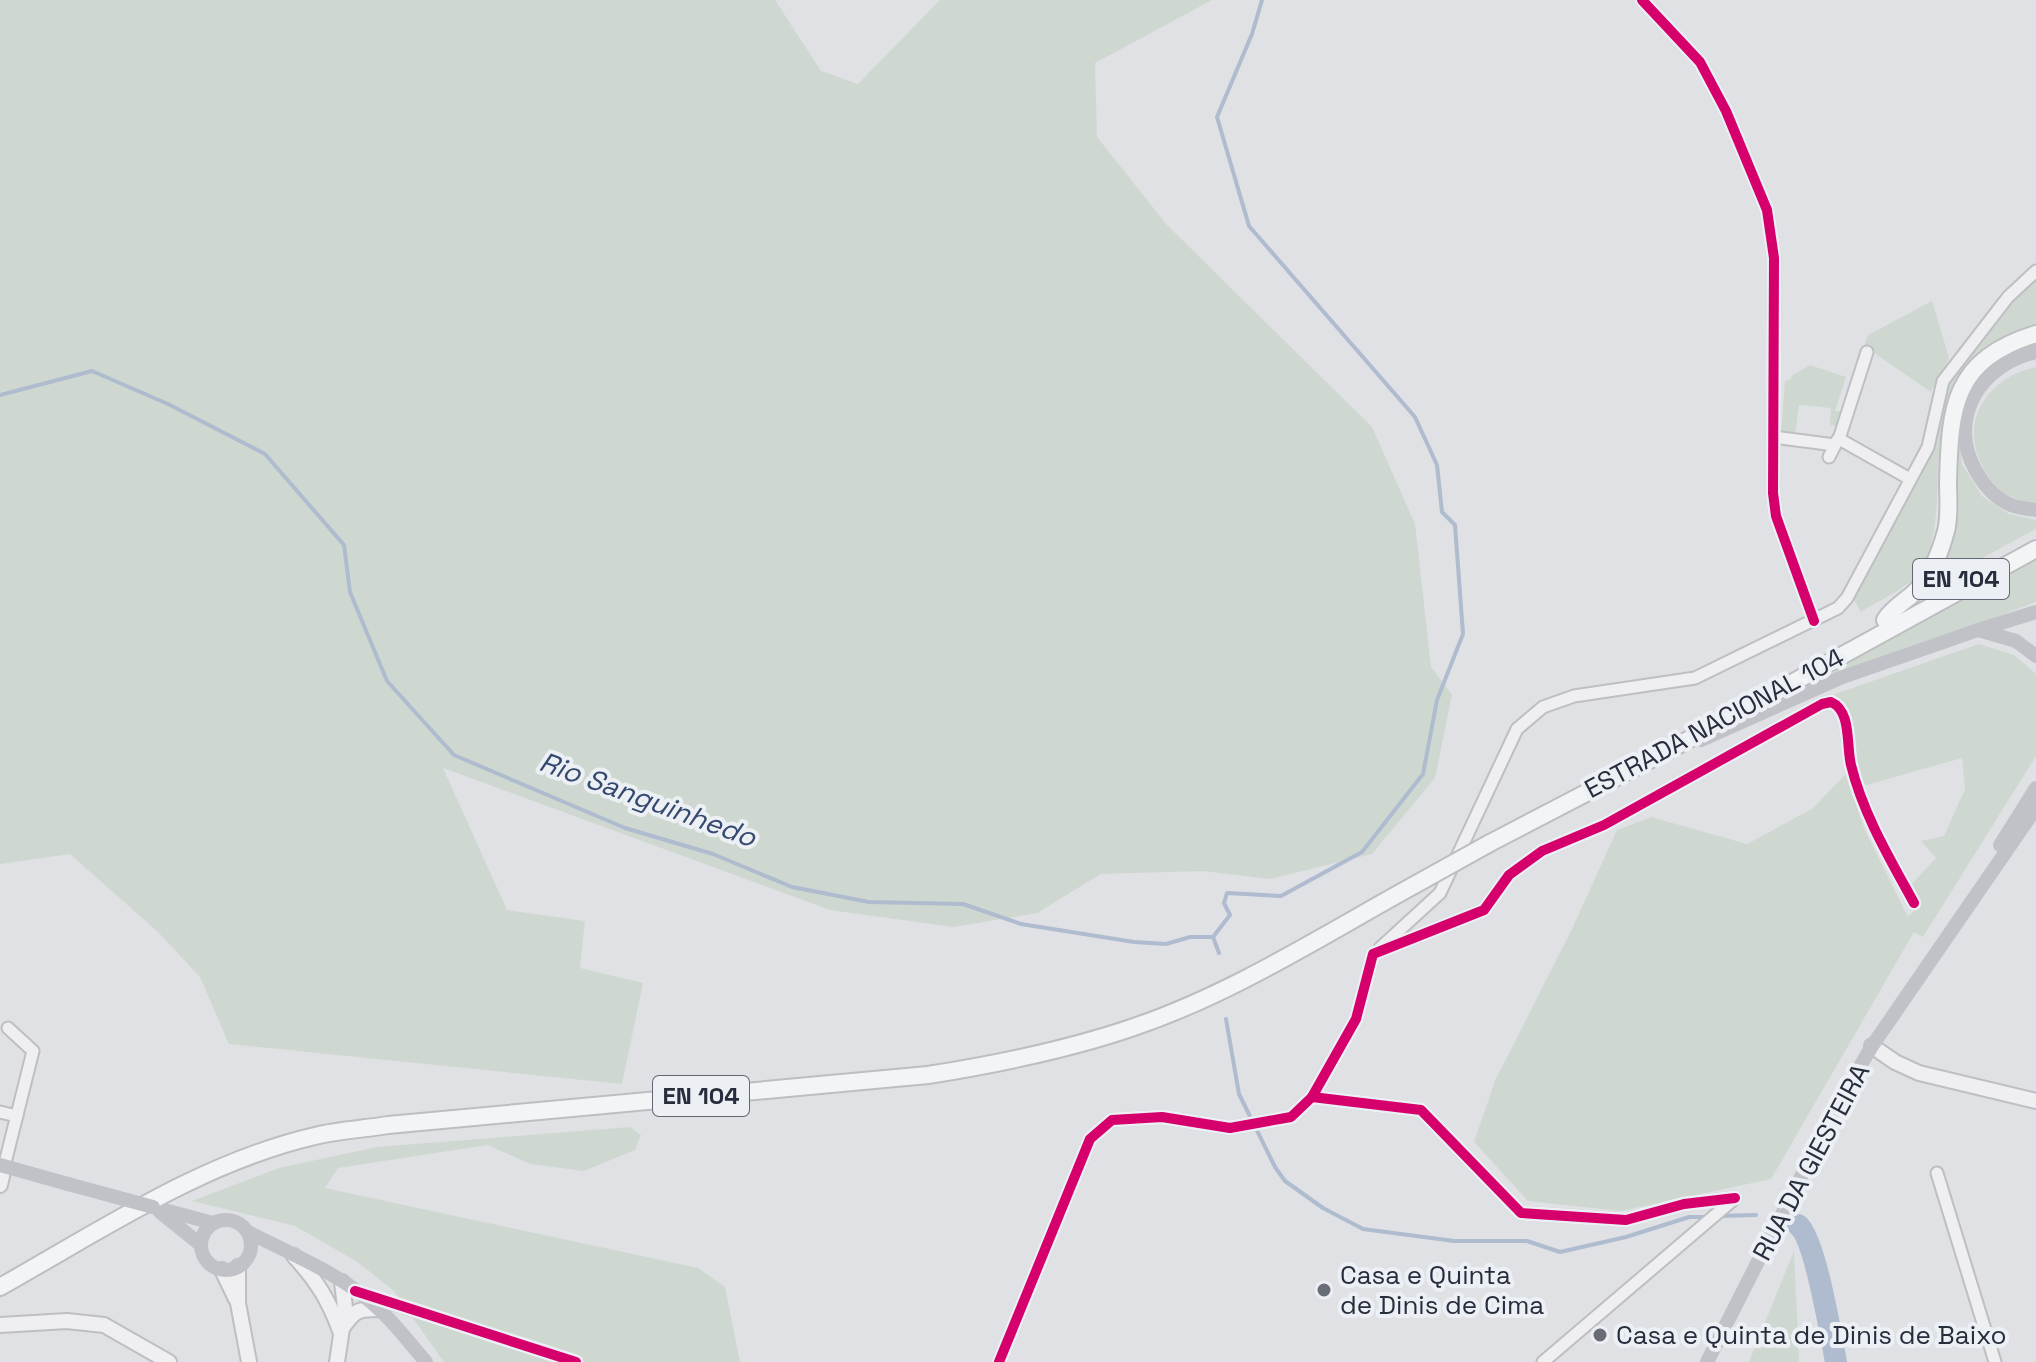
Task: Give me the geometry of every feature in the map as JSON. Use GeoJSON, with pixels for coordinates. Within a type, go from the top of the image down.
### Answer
{"type":"FeatureCollection","features":[{"type":"Feature","properties":{"kind":"main road"},"geometry":{"type":"LineString","coordinates":[[1885,620],[1892,609],[1915,592],[1932,570],[1947,528],[1950,425],[1955,402],[1966,379],[1982,363],[2014,341],[2036,334]]}},
{"type":"Feature","properties":{"kind":"main road"},"geometry":{"type":"LineString","coordinates":[[2036,352],[2013,359],[1992,372],[1973,397],[1963,428],[1970,460],[1985,486],[2010,505],[2036,510]]}},
{"type":"Feature","properties":{"kind":"main road","name":"ESTRADA NACIONAL 104"},"geometry":{"type":"LineString","coordinates":[[1568,801],[1673,738],[2036,538]]}},
{"type":"Feature","properties":{"kind":"main road","name":"ESTRADA NACIONAL 104"},"geometry":{"type":"LineString","coordinates":[[1568,801],[1686,741],[2036,549]]}},
{"type":"Feature","properties":{"kind":"main road"},"geometry":{"type":"LineString","coordinates":[[1686,741],[1694,744],[1840,678],[2036,612]]}},
{"type":"Feature","properties":{"kind":"main road"},"geometry":{"type":"LineString","coordinates":[[1978,630],[2016,641],[2036,656]]}},
{"type":"Feature","properties":{"kind":"main road"},"geometry":{"type":"LineString","coordinates":[[2008,833],[2013,811],[2036,774]]}},
{"type":"Feature","properties":{"kind":"main road"},"geometry":{"type":"LineString","coordinates":[[1926,968],[2036,788]]}},
{"type":"Feature","properties":{"kind":"main road","name":"EN 104"},"geometry":{"type":"LineString","coordinates":[[0,1287],[180,1186],[246,1158],[315,1136],[404,1124],[928,1075],[1000,1063],[1080,1044],[1190,1005],[1273,964],[1568,801]]}},
{"type":"Feature","properties":{"kind":"main road"},"geometry":{"type":"LineString","coordinates":[[1926,968],[2036,808]]}},
{"type":"Feature","properties":{"kind":"main road","name":"RUA DA GIESTEIRA"},"geometry":{"type":"LineString","coordinates":[[1707,1362],[1839,1102],[1872,1046],[1926,968]]}},
{"type":"Feature","properties":{"kind":"main road"},"geometry":{"type":"LineString","coordinates":[[2,1166],[153,1207],[184,1222],[229,1220],[243,1226],[248,1232],[355,1291],[379,1309],[426,1362]]}},
{"type":"Feature","properties":{"kind":"main road"},"geometry":{"type":"LineString","coordinates":[[184,1222],[201,1245],[207,1261],[222,1270],[238,1267],[249,1255],[248,1232]]}},
{"type":"Feature","properties":{"kind":"main road"},"geometry":{"type":"LineString","coordinates":[[201,1245],[206,1229],[213,1223]]}},
{"type":"Feature","properties":{"kind":"main road"},"geometry":{"type":"LineString","coordinates":[[249,1255],[280,1248]]}},
{"type":"Feature","properties":{"kind":"street"},"geometry":{"type":"LineString","coordinates":[[1642,0],[1700,62],[1726,111],[1767,210],[1774,258],[1776,516],[1814,621]]}},
{"type":"Feature","properties":{"kind":"street"},"geometry":{"type":"LineString","coordinates":[[999,1362],[1090,1139],[1112,1120],[1162,1117],[1230,1128],[1291,1117],[1312,1097],[1356,1019],[1373,954],[1440,893],[1517,729],[1543,707],[1574,696],[1695,678],[1838,608],[1847,598],[1928,447],[1943,381],[2008,297],[2036,271]]}},
{"type":"Feature","properties":{"kind":"street"},"geometry":{"type":"LineString","coordinates":[[1829,457],[1837,442],[1867,352]]}},
{"type":"Feature","properties":{"kind":"street"},"geometry":{"type":"LineString","coordinates":[[1773,437],[1837,442],[1910,479]]}},
{"type":"Feature","properties":{"kind":"street"},"geometry":{"type":"LineString","coordinates":[[1373,954],[1484,910],[1509,875],[1542,851],[1604,825],[1822,704],[1831,702],[1840,708],[1844,716],[1851,765],[1878,837],[1914,903]]}},
{"type":"Feature","properties":{"kind":"street"},"geometry":{"type":"LineString","coordinates":[[0,1185],[2,1166],[33,1051],[8,1028]]}},
{"type":"Feature","properties":{"kind":"street"},"geometry":{"type":"LineString","coordinates":[[1872,1046],[1895,1062],[1919,1073],[2036,1101]]}},
{"type":"Feature","properties":{"kind":"street"},"geometry":{"type":"LineString","coordinates":[[1312,1097],[1421,1110],[1521,1213],[1626,1220],[1684,1204],[1735,1198],[1543,1362]]}},
{"type":"Feature","properties":{"kind":"street"},"geometry":{"type":"LineString","coordinates":[[0,1112],[17,1116]]}},
{"type":"Feature","properties":{"kind":"street"},"geometry":{"type":"LineString","coordinates":[[1937,1173],[1995,1362]]}},
{"type":"Feature","properties":{"kind":"street"},"geometry":{"type":"LineString","coordinates":[[294,1255],[319,1283],[340,1331]]}},
{"type":"Feature","properties":{"kind":"street"},"geometry":{"type":"LineString","coordinates":[[238,1267],[238,1303],[249,1362]]}},
{"type":"Feature","properties":{"kind":"street"},"geometry":{"type":"LineString","coordinates":[[222,1270],[238,1303]]}},
{"type":"Feature","properties":{"kind":"street"},"geometry":{"type":"LineString","coordinates":[[331,1305],[342,1282]]}},
{"type":"Feature","properties":{"kind":"street"},"geometry":{"type":"LineString","coordinates":[[337,1362],[345,1308],[342,1282]]}},
{"type":"Feature","properties":{"kind":"street"},"geometry":{"type":"LineString","coordinates":[[355,1291],[576,1362]]}},
{"type":"Feature","properties":{"kind":"street"},"geometry":{"type":"LineString","coordinates":[[340,1331],[352,1314],[360,1309],[379,1309]]}},
{"type":"Feature","properties":{"kind":"street"},"geometry":{"type":"LineString","coordinates":[[0,1325],[67,1321],[104,1325],[169,1362]]}},
{"type":"Feature","properties":{"kind":"street"},"geometry":{"type":"LineString","coordinates":[[232,1362],[245,1346]]}},
{"type":"Feature","properties":{"kind":"shaded area"},"geometry":{"type":"Polygon","coordinates":[[[0,0],[775,0],[821,71],[858,84],[940,0],[1212,0],[1095,63],[1097,137],[1167,225],[1372,427],[1415,524],[1431,667],[1452,695],[1435,778],[1372,854],[1270,879],[1203,871],[1101,874],[1037,913],[953,927],[830,910],[443,768],[507,910],[585,921],[580,968],[643,983],[622,1084],[229,1044],[200,977],[158,932],[70,854],[0,864],[0,0]]]}},
{"type":"Feature","properties":{"kind":"shaded area"},"geometry":{"type":"Polygon","coordinates":[[[2036,279],[2036,326],[1986,348],[1969,363],[1949,398],[1940,436],[1934,529],[1922,566],[1906,585],[1861,612],[1853,598],[1914,488],[1937,438],[1947,386],[2019,295],[2036,279]]]}},
{"type":"Feature","properties":{"kind":"shaded area"},"geometry":{"type":"Polygon","coordinates":[[[1932,301],[1949,358],[1931,392],[1864,346],[1868,335],[1932,301]]]}},
{"type":"Feature","properties":{"kind":"shaded area"},"geometry":{"type":"Polygon","coordinates":[[[1810,365],[1846,377],[1835,411],[1842,411],[1838,426],[1830,425],[1831,408],[1799,405],[1795,435],[1781,433],[1785,381],[1810,365]]]}},
{"type":"Feature","properties":{"kind":"shaded area"},"geometry":{"type":"Polygon","coordinates":[[[2036,367],[2036,504],[2015,498],[1996,486],[1977,453],[1974,436],[1975,420],[1990,392],[2003,381],[2036,367]]]}},
{"type":"Feature","properties":{"kind":"shaded area"},"geometry":{"type":"Polygon","coordinates":[[[1958,422],[1962,464],[1982,496],[2009,514],[2036,520],[2036,529],[1934,584],[1949,542],[1958,422]]]}},
{"type":"Feature","properties":{"kind":"shaded area"},"geometry":{"type":"Polygon","coordinates":[[[2036,559],[2036,602],[1786,695],[2036,559]]]}},
{"type":"Feature","properties":{"kind":"shaded area"},"geometry":{"type":"Polygon","coordinates":[[[1979,644],[2014,655],[2036,674],[2036,756],[1923,937],[1914,932],[1771,1179],[1621,1211],[1528,1201],[1474,1142],[1495,1081],[1572,929],[1617,830],[1651,817],[1747,844],[1812,809],[1846,774],[1864,828],[1908,917],[1919,906],[1910,886],[1936,858],[1921,841],[1944,836],[1965,789],[1962,758],[1863,786],[1835,694],[1979,644]]]}},
{"type":"Feature","properties":{"kind":"shaded area"},"geometry":{"type":"Polygon","coordinates":[[[630,1127],[641,1135],[635,1150],[584,1171],[530,1164],[488,1145],[338,1168],[325,1188],[698,1268],[725,1287],[740,1362],[444,1362],[393,1290],[356,1261],[295,1226],[192,1201],[279,1168],[377,1147],[630,1127]]]}},
{"type":"Feature","properties":{"kind":"shaded area"},"geometry":{"type":"Polygon","coordinates":[[[1794,1251],[1799,1362],[1749,1362],[1794,1251]]]}},
{"type":"Feature","properties":{"kind":"waterway"},"geometry":{"type":"LineString","coordinates":[[1213,937],[1230,915],[1224,903],[1227,893],[1281,896],[1362,852],[1423,774],[1437,700],[1463,634],[1455,525],[1442,512],[1437,465],[1415,417],[1249,226],[1217,117],[1252,34],[1262,0]]}},
{"type":"Feature","properties":{"kind":"waterway","name":"Rio Sanguinhedo"},"geometry":{"type":"LineString","coordinates":[[0,395],[92,371],[168,404],[265,454],[344,545],[350,592],[387,681],[454,755],[625,828],[713,854],[792,887],[869,902],[963,904],[1021,924],[1134,942],[1166,944],[1190,937],[1213,937],[1219,953]]}},
{"type":"Feature","properties":{"kind":"waterway","name":"Rio Sanguinhedo"},"geometry":{"type":"LineString","coordinates":[[1226,1019],[1239,1094],[1275,1167],[1285,1181],[1323,1208],[1363,1229],[1454,1241],[1527,1241],[1560,1252],[1626,1237],[1689,1217],[1707,1217]]}},
{"type":"Feature","properties":{"kind":"waterway","name":"Rio Sanguinhedo"},"geometry":{"type":"LineString","coordinates":[[1720,1216],[1756,1215]]}},
{"type":"Feature","properties":{"kind":"waterway","name":"Rio Sanguinhedo"},"geometry":{"type":"LineString","coordinates":[[1798,1225],[1816,1267],[1836,1362]]}},
{"type":"Feature","properties":{"kind":"cycle path"},"geometry":{"type":"LineString","coordinates":[[1642,0],[1700,62],[1726,111],[1767,210],[1774,258],[1773,493],[1776,516],[1814,621]]}},
{"type":"Feature","properties":{"kind":"cycle path"},"geometry":{"type":"LineString","coordinates":[[999,1362],[1090,1139],[1112,1120],[1162,1117],[1230,1128],[1291,1117],[1312,1097],[1356,1019],[1373,954],[1484,910],[1509,875],[1542,851],[1604,825],[1822,704],[1831,702],[1842,713],[1856,783],[1878,836],[1914,903]]}},
{"type":"Feature","properties":{"kind":"cycle path"},"geometry":{"type":"LineString","coordinates":[[1312,1097],[1421,1110],[1521,1213],[1626,1220],[1684,1204],[1735,1198]]}},
{"type":"Feature","properties":{"kind":"cycle path"},"geometry":{"type":"LineString","coordinates":[[355,1291],[576,1362]]}},
{"type":"Feature","properties":{"kind":"place","name":"Casa e Quinta de Dinis de Cima"},"geometry":{"type":"Point","coordinates":[1324,1290]}},
{"type":"Feature","properties":{"kind":"place","name":"Casa e Quinta de Dinis de Baixo"},"geometry":{"type":"Point","coordinates":[1600,1335]}}]}
